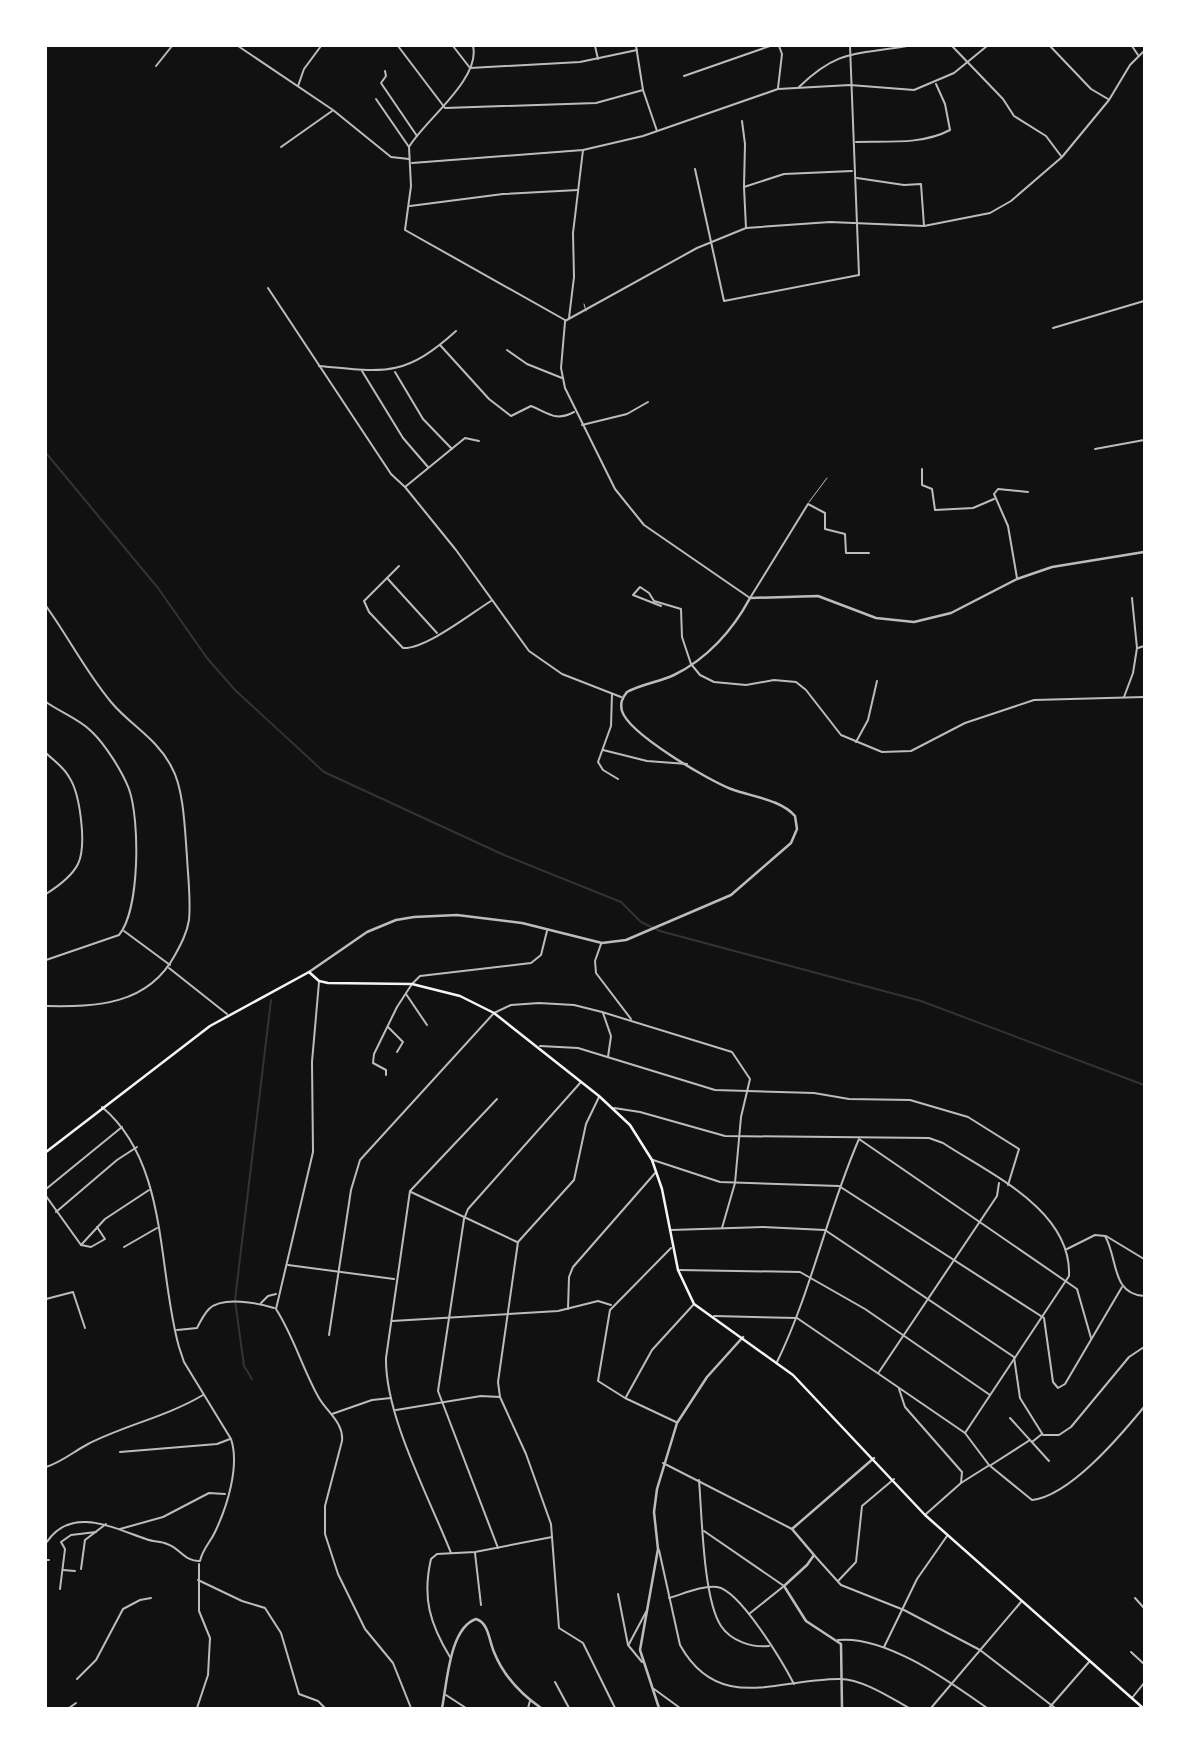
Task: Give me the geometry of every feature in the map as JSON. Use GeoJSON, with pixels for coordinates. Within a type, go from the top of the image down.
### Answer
{"type":"FeatureCollection","features":[{"type":"Feature","properties":{"kind":"main road"},"geometry":{"type":"LineString","coordinates":[[46,1152],[227,1014],[309,972],[319,981],[411,984],[460,996],[494,1013],[599,1096],[638,1135],[656,1171],[671,1248],[694,1304],[777,1362],[874,1458],[925,1515],[1142,1708]]}},
{"type":"Feature","properties":{"kind":"street"},"geometry":{"type":"LineString","coordinates":[[156,66],[172,46]]}},
{"type":"Feature","properties":{"kind":"street"},"geometry":{"type":"LineString","coordinates":[[238,46],[333,110],[391,157],[411,159]]}},
{"type":"Feature","properties":{"kind":"street"},"geometry":{"type":"LineString","coordinates":[[298,87],[304,69],[321,46]]}},
{"type":"Feature","properties":{"kind":"street"},"geometry":{"type":"LineString","coordinates":[[398,46],[445,108]]}},
{"type":"Feature","properties":{"kind":"street"},"geometry":{"type":"LineString","coordinates":[[453,46],[470,68]]}},
{"type":"Feature","properties":{"kind":"street"},"geometry":{"type":"LineString","coordinates":[[409,147],[445,108],[470,68],[474,59],[473,46]]}},
{"type":"Feature","properties":{"kind":"street"},"geometry":{"type":"LineString","coordinates":[[595,46],[598,60]]}},
{"type":"Feature","properties":{"kind":"street"},"geometry":{"type":"LineString","coordinates":[[636,46],[643,90],[657,132]]}},
{"type":"Feature","properties":{"kind":"street"},"geometry":{"type":"LineString","coordinates":[[684,76],[770,46]]}},
{"type":"Feature","properties":{"kind":"street"},"geometry":{"type":"LineString","coordinates":[[778,89],[782,54],[779,46]]}},
{"type":"Feature","properties":{"kind":"street"},"geometry":{"type":"LineString","coordinates":[[695,169],[724,301],[859,275],[856,223],[859,204],[853,171],[855,142],[850,46]]}},
{"type":"Feature","properties":{"kind":"street"},"geometry":{"type":"LineString","coordinates":[[798,88],[823,66],[851,52],[907,46]]}},
{"type":"Feature","properties":{"kind":"street"},"geometry":{"type":"LineString","coordinates":[[952,46],[1003,99],[1014,116],[1046,136],[1062,157]]}},
{"type":"Feature","properties":{"kind":"street"},"geometry":{"type":"LineString","coordinates":[[412,163],[489,155],[583,150],[657,132],[778,89],[850,86],[914,90],[936,83],[968,65],[987,46]]}},
{"type":"Feature","properties":{"kind":"street"},"geometry":{"type":"LineString","coordinates":[[1050,46],[1091,89],[1109,100]]}},
{"type":"Feature","properties":{"kind":"street"},"geometry":{"type":"LineString","coordinates":[[1132,46],[1138,56]]}},
{"type":"Feature","properties":{"kind":"street"},"geometry":{"type":"LineString","coordinates":[[470,68],[598,60],[637,50]]}},
{"type":"Feature","properties":{"kind":"street"},"geometry":{"type":"LineString","coordinates":[[565,321],[712,241],[746,229],[787,223],[924,226],[990,213],[1011,201],[1062,157],[1109,100],[1144,51]]}},
{"type":"Feature","properties":{"kind":"street"},"geometry":{"type":"LineString","coordinates":[[385,71],[386,76],[381,83],[417,136]]}},
{"type":"Feature","properties":{"kind":"street"},"geometry":{"type":"LineString","coordinates":[[855,142],[902,141],[935,136],[950,130],[945,104],[936,83]]}},
{"type":"Feature","properties":{"kind":"street"},"geometry":{"type":"LineString","coordinates":[[445,108],[596,103],[643,90]]}},
{"type":"Feature","properties":{"kind":"street"},"geometry":{"type":"LineString","coordinates":[[376,99],[409,147],[412,163],[405,230],[565,321]]}},
{"type":"Feature","properties":{"kind":"street"},"geometry":{"type":"LineString","coordinates":[[281,147],[333,110]]}},
{"type":"Feature","properties":{"kind":"street"},"geometry":{"type":"LineString","coordinates":[[742,121],[745,144],[746,229]]}},
{"type":"Feature","properties":{"kind":"street"},"geometry":{"type":"LineString","coordinates":[[569,319],[574,277],[573,233],[583,150]]}},
{"type":"Feature","properties":{"kind":"street"},"geometry":{"type":"LineString","coordinates":[[744,187],[784,174],[853,171]]}},
{"type":"Feature","properties":{"kind":"street"},"geometry":{"type":"LineString","coordinates":[[856,177],[904,185],[921,184],[924,226]]}},
{"type":"Feature","properties":{"kind":"street"},"geometry":{"type":"LineString","coordinates":[[408,206],[503,194],[578,190]]}},
{"type":"Feature","properties":{"kind":"street"},"geometry":{"type":"LineString","coordinates":[[268,288],[391,474],[405,487],[517,637],[539,661],[562,674],[622,698]]}},
{"type":"Feature","properties":{"kind":"street"},"geometry":{"type":"LineString","coordinates":[[1053,327],[1144,301]]}},
{"type":"Feature","properties":{"kind":"street"},"geometry":{"type":"LineString","coordinates":[[565,321],[562,378],[581,425],[615,489],[644,525],[750,598],[818,596],[876,618],[914,622],[951,614],[1017,579],[1073,562],[1144,552]]}},
{"type":"Feature","properties":{"kind":"street"},"geometry":{"type":"LineString","coordinates":[[318,366],[394,371],[440,345],[456,331]]}},
{"type":"Feature","properties":{"kind":"street"},"geometry":{"type":"LineString","coordinates":[[440,345],[489,399],[511,416],[531,406],[554,417],[564,417],[575,411]]}},
{"type":"Feature","properties":{"kind":"street"},"geometry":{"type":"LineString","coordinates":[[506,350],[549,375],[562,378]]}},
{"type":"Feature","properties":{"kind":"street"},"geometry":{"type":"LineString","coordinates":[[362,370],[402,438],[428,467]]}},
{"type":"Feature","properties":{"kind":"street"},"geometry":{"type":"LineString","coordinates":[[394,371],[423,419],[452,449]]}},
{"type":"Feature","properties":{"kind":"street"},"geometry":{"type":"LineString","coordinates":[[581,425],[627,414],[648,402]]}},
{"type":"Feature","properties":{"kind":"street"},"geometry":{"type":"LineString","coordinates":[[405,487],[465,438],[478,441]]}},
{"type":"Feature","properties":{"kind":"street"},"geometry":{"type":"LineString","coordinates":[[1095,449],[1144,440]]}},
{"type":"Feature","properties":{"kind":"street"},"geometry":{"type":"LineString","coordinates":[[922,469],[922,485],[932,489],[935,510],[972,508],[995,499]]}},
{"type":"Feature","properties":{"kind":"street"},"geometry":{"type":"LineString","coordinates":[[1017,579],[1008,526],[995,499],[998,489],[1028,492]]}},
{"type":"Feature","properties":{"kind":"street"},"geometry":{"type":"LineString","coordinates":[[622,698],[633,689],[666,678],[691,664],[723,637],[808,504],[825,513],[825,529],[845,534],[846,553],[869,553]]}},
{"type":"Feature","properties":{"kind":"street"},"geometry":{"type":"LineString","coordinates":[[399,566],[366,597],[365,606],[395,643],[409,649],[491,600]]}},
{"type":"Feature","properties":{"kind":"street"},"geometry":{"type":"LineString","coordinates":[[387,577],[438,634]]}},
{"type":"Feature","properties":{"kind":"street"},"geometry":{"type":"LineString","coordinates":[[660,606],[633,595],[640,587],[649,593],[654,601],[681,609],[682,637],[691,664],[700,675],[714,682],[746,685],[774,680],[796,682],[806,690],[833,727],[855,743],[882,752],[903,753],[965,723],[1034,700],[1144,697]]}},
{"type":"Feature","properties":{"kind":"street"},"geometry":{"type":"LineString","coordinates":[[1123,698],[1133,673],[1137,648],[1132,598]]}},
{"type":"Feature","properties":{"kind":"street"},"geometry":{"type":"LineString","coordinates":[[46,606],[93,680],[127,720],[155,741],[175,772],[185,835],[189,919],[169,966],[146,988],[124,1000],[92,1005],[46,1006]]}},
{"type":"Feature","properties":{"kind":"street"},"geometry":{"type":"LineString","coordinates":[[1137,648],[1144,646]]}},
{"type":"Feature","properties":{"kind":"street"},"geometry":{"type":"LineString","coordinates":[[855,743],[868,720],[877,681]]}},
{"type":"Feature","properties":{"kind":"street"},"geometry":{"type":"LineString","coordinates":[[612,693],[613,714],[600,768],[618,779]]}},
{"type":"Feature","properties":{"kind":"street"},"geometry":{"type":"LineString","coordinates":[[309,972],[367,932],[396,920],[457,915],[504,920],[602,943],[626,940],[732,895],[791,843],[797,829],[797,820],[788,809],[729,788],[687,764],[631,724],[622,713],[622,698]]}},
{"type":"Feature","properties":{"kind":"street"},"geometry":{"type":"LineString","coordinates":[[46,702],[93,734],[129,788],[136,870],[132,909],[123,931],[113,939],[46,960]]}},
{"type":"Feature","properties":{"kind":"street"},"geometry":{"type":"LineString","coordinates":[[603,750],[638,760],[687,764]]}},
{"type":"Feature","properties":{"kind":"street"},"geometry":{"type":"LineString","coordinates":[[46,753],[68,774],[79,799],[80,815],[77,865],[60,884],[46,894]]}},
{"type":"Feature","properties":{"kind":"street"},"geometry":{"type":"LineString","coordinates":[[386,1076],[386,1070],[374,1064],[373,1059],[387,1026],[411,984],[428,974],[531,963],[541,955],[547,930]]}},
{"type":"Feature","properties":{"kind":"street"},"geometry":{"type":"LineString","coordinates":[[123,931],[227,1014]]}},
{"type":"Feature","properties":{"kind":"street"},"geometry":{"type":"LineString","coordinates":[[602,943],[596,961],[596,973],[632,1020]]}},
{"type":"Feature","properties":{"kind":"street"},"geometry":{"type":"LineString","coordinates":[[319,981],[312,1062],[313,1152],[276,1309],[300,1352],[319,1399],[343,1435],[325,1506],[325,1534],[338,1574],[365,1629],[393,1663],[411,1709]]}},
{"type":"Feature","properties":{"kind":"street"},"geometry":{"type":"LineString","coordinates":[[405,993],[427,1025]]}},
{"type":"Feature","properties":{"kind":"street"},"geometry":{"type":"LineString","coordinates":[[329,1335],[351,1190],[360,1160],[494,1013],[507,1006],[566,1004],[632,1020],[732,1052],[748,1072],[747,1092],[735,1183],[722,1228]]}},
{"type":"Feature","properties":{"kind":"street"},"geometry":{"type":"LineString","coordinates":[[603,1012],[611,1036],[608,1058]]}},
{"type":"Feature","properties":{"kind":"street"},"geometry":{"type":"LineString","coordinates":[[387,1026],[403,1042],[397,1052]]}},
{"type":"Feature","properties":{"kind":"street"},"geometry":{"type":"LineString","coordinates":[[538,1046],[564,1045],[709,1088],[747,1092],[800,1092],[849,1099],[907,1099],[963,1115],[1019,1149],[1008,1185]]}},
{"type":"Feature","properties":{"kind":"street"},"geometry":{"type":"LineString","coordinates":[[498,1548],[442,1402],[438,1382],[464,1219],[468,1209],[582,1082]]}},
{"type":"Feature","properties":{"kind":"street"},"geometry":{"type":"LineString","coordinates":[[599,1096],[586,1124],[574,1180],[517,1242],[499,1369],[500,1396],[530,1465],[554,1537],[559,1628],[583,1643],[615,1709]]}},
{"type":"Feature","properties":{"kind":"street"},"geometry":{"type":"LineString","coordinates":[[450,1553],[395,1410],[386,1368],[410,1191],[497,1099]]}},
{"type":"Feature","properties":{"kind":"street"},"geometry":{"type":"LineString","coordinates":[[102,1107],[122,1126],[137,1147],[150,1190],[184,1362],[231,1439],[235,1454],[227,1494],[214,1535],[203,1547],[200,1561],[199,1611],[210,1638],[208,1675],[197,1709]]}},
{"type":"Feature","properties":{"kind":"street"},"geometry":{"type":"LineString","coordinates":[[613,1108],[740,1138],[934,1139],[1008,1185],[1055,1227],[1065,1250],[1069,1270],[1065,1282],[1044,1318],[1014,1357],[965,1433]]}},
{"type":"Feature","properties":{"kind":"street"},"geometry":{"type":"LineString","coordinates":[[46,1189],[122,1126]]}},
{"type":"Feature","properties":{"kind":"street"},"geometry":{"type":"LineString","coordinates":[[777,1362],[797,1318],[839,1186],[859,1139]]}},
{"type":"Feature","properties":{"kind":"street"},"geometry":{"type":"LineString","coordinates":[[859,1139],[1079,1292],[1091,1339]]}},
{"type":"Feature","properties":{"kind":"street"},"geometry":{"type":"LineString","coordinates":[[56,1212],[117,1160],[137,1147]]}},
{"type":"Feature","properties":{"kind":"street"},"geometry":{"type":"LineString","coordinates":[[652,1160],[720,1182],[839,1186],[1044,1318],[1056,1387],[1065,1384],[1122,1287]]}},
{"type":"Feature","properties":{"kind":"street"},"geometry":{"type":"LineString","coordinates":[[568,1309],[569,1277],[573,1267],[656,1171]]}},
{"type":"Feature","properties":{"kind":"street"},"geometry":{"type":"LineString","coordinates":[[879,1373],[997,1196],[1000,1181]]}},
{"type":"Feature","properties":{"kind":"street"},"geometry":{"type":"LineString","coordinates":[[81,1245],[105,1219],[150,1190]]}},
{"type":"Feature","properties":{"kind":"street"},"geometry":{"type":"LineString","coordinates":[[410,1191],[517,1242]]}},
{"type":"Feature","properties":{"kind":"street"},"geometry":{"type":"LineString","coordinates":[[46,1196],[81,1245],[91,1247],[105,1239],[97,1227]]}},
{"type":"Feature","properties":{"kind":"street"},"geometry":{"type":"LineString","coordinates":[[124,1247],[158,1227]]}},
{"type":"Feature","properties":{"kind":"street"},"geometry":{"type":"LineString","coordinates":[[669,1230],[825,1230],[1014,1357],[1020,1398],[1042,1434]]}},
{"type":"Feature","properties":{"kind":"street"},"geometry":{"type":"LineString","coordinates":[[1065,1250],[1095,1235],[1105,1236],[1144,1259]]}},
{"type":"Feature","properties":{"kind":"street"},"geometry":{"type":"LineString","coordinates":[[1105,1236],[1122,1287],[1129,1294],[1144,1296]]}},
{"type":"Feature","properties":{"kind":"street"},"geometry":{"type":"LineString","coordinates":[[671,1248],[608,1314],[598,1381],[625,1398],[677,1423]]}},
{"type":"Feature","properties":{"kind":"street"},"geometry":{"type":"LineString","coordinates":[[287,1265],[396,1279]]}},
{"type":"Feature","properties":{"kind":"street"},"geometry":{"type":"LineString","coordinates":[[678,1270],[800,1272],[811,1276],[990,1395]]}},
{"type":"Feature","properties":{"kind":"street"},"geometry":{"type":"LineString","coordinates":[[46,1299],[73,1292],[85,1328]]}},
{"type":"Feature","properties":{"kind":"street"},"geometry":{"type":"LineString","coordinates":[[261,1304],[268,1296],[278,1293]]}},
{"type":"Feature","properties":{"kind":"street"},"geometry":{"type":"LineString","coordinates":[[391,1321],[449,1320],[568,1309],[598,1301],[613,1306]]}},
{"type":"Feature","properties":{"kind":"street"},"geometry":{"type":"LineString","coordinates":[[176,1330],[197,1328],[208,1310],[222,1303],[261,1304],[276,1309]]}},
{"type":"Feature","properties":{"kind":"street"},"geometry":{"type":"LineString","coordinates":[[625,1398],[652,1350],[694,1304]]}},
{"type":"Feature","properties":{"kind":"street"},"geometry":{"type":"LineString","coordinates":[[709,1316],[797,1318],[965,1433],[990,1465],[1028,1499],[1038,1499],[1055,1491],[1104,1454],[1144,1409]]}},
{"type":"Feature","properties":{"kind":"street"},"geometry":{"type":"LineString","coordinates":[[743,1337],[707,1377],[677,1423],[663,1463],[654,1512],[658,1549],[680,1645],[687,1657],[714,1681],[752,1689],[843,1679],[909,1709]]}},
{"type":"Feature","properties":{"kind":"street"},"geometry":{"type":"LineString","coordinates":[[925,1515],[961,1483],[990,1465],[1042,1434],[1059,1435],[1071,1427],[1129,1357],[1144,1347]]}},
{"type":"Feature","properties":{"kind":"street"},"geometry":{"type":"LineString","coordinates":[[899,1388],[905,1407],[962,1472],[961,1483]]}},
{"type":"Feature","properties":{"kind":"street"},"geometry":{"type":"LineString","coordinates":[[46,1467],[69,1458],[87,1445],[171,1413],[204,1394]]}},
{"type":"Feature","properties":{"kind":"street"},"geometry":{"type":"LineString","coordinates":[[395,1410],[481,1396],[500,1396]]}},
{"type":"Feature","properties":{"kind":"street"},"geometry":{"type":"LineString","coordinates":[[331,1414],[359,1404],[391,1398]]}},
{"type":"Feature","properties":{"kind":"street"},"geometry":{"type":"LineString","coordinates":[[1010,1418],[1049,1461]]}},
{"type":"Feature","properties":{"kind":"street"},"geometry":{"type":"LineString","coordinates":[[120,1452],[217,1444],[231,1439]]}},
{"type":"Feature","properties":{"kind":"street"},"geometry":{"type":"LineString","coordinates":[[792,1530],[874,1458]]}},
{"type":"Feature","properties":{"kind":"street"},"geometry":{"type":"LineString","coordinates":[[663,1463],[792,1530],[837,1581],[904,1610],[980,1650],[1055,1709]]}},
{"type":"Feature","properties":{"kind":"street"},"geometry":{"type":"LineString","coordinates":[[837,1581],[856,1562],[862,1506],[894,1479]]}},
{"type":"Feature","properties":{"kind":"street"},"geometry":{"type":"LineString","coordinates":[[699,1480],[710,1587],[719,1623],[724,1630],[748,1644],[769,1646]]}},
{"type":"Feature","properties":{"kind":"street"},"geometry":{"type":"LineString","coordinates":[[46,1483],[46,1504]]}},
{"type":"Feature","properties":{"kind":"street"},"geometry":{"type":"LineString","coordinates":[[119,1529],[163,1517],[209,1493],[227,1494]]}},
{"type":"Feature","properties":{"kind":"street"},"geometry":{"type":"LineString","coordinates":[[46,1542],[54,1533],[69,1525],[94,1521],[167,1543],[190,1560],[200,1561]]}},
{"type":"Feature","properties":{"kind":"street"},"geometry":{"type":"LineString","coordinates":[[81,1569],[85,1540],[107,1524]]}},
{"type":"Feature","properties":{"kind":"street"},"geometry":{"type":"LineString","coordinates":[[704,1531],[784,1586],[806,1621],[837,1640],[842,1649],[842,1709]]}},
{"type":"Feature","properties":{"kind":"street"},"geometry":{"type":"LineString","coordinates":[[60,1589],[63,1539],[71,1535],[96,1532]]}},
{"type":"Feature","properties":{"kind":"street"},"geometry":{"type":"LineString","coordinates":[[883,1649],[924,1567],[947,1535]]}},
{"type":"Feature","properties":{"kind":"street"},"geometry":{"type":"LineString","coordinates":[[451,1659],[430,1620],[426,1595],[431,1559],[437,1554],[475,1552],[554,1537]]}},
{"type":"Feature","properties":{"kind":"street"},"geometry":{"type":"LineString","coordinates":[[658,1549],[640,1650],[659,1709]]}},
{"type":"Feature","properties":{"kind":"street"},"geometry":{"type":"LineString","coordinates":[[475,1552],[481,1605]]}},
{"type":"Feature","properties":{"kind":"street"},"geometry":{"type":"LineString","coordinates":[[748,1615],[784,1586],[814,1555]]}},
{"type":"Feature","properties":{"kind":"street"},"geometry":{"type":"LineString","coordinates":[[62,1570],[75,1571]]}},
{"type":"Feature","properties":{"kind":"street"},"geometry":{"type":"LineString","coordinates":[[198,1580],[242,1601],[265,1608],[281,1633],[299,1694],[318,1701],[325,1709]]}},
{"type":"Feature","properties":{"kind":"street"},"geometry":{"type":"LineString","coordinates":[[669,1598],[710,1587],[733,1594],[794,1685]]}},
{"type":"Feature","properties":{"kind":"street"},"geometry":{"type":"LineString","coordinates":[[618,1594],[628,1645],[642,1662]]}},
{"type":"Feature","properties":{"kind":"street"},"geometry":{"type":"LineString","coordinates":[[77,1679],[96,1660],[123,1609],[140,1600],[151,1598]]}},
{"type":"Feature","properties":{"kind":"street"},"geometry":{"type":"LineString","coordinates":[[1135,1598],[1144,1608]]}},
{"type":"Feature","properties":{"kind":"street"},"geometry":{"type":"LineString","coordinates":[[931,1709],[1021,1601]]}},
{"type":"Feature","properties":{"kind":"street"},"geometry":{"type":"LineString","coordinates":[[628,1645],[646,1612]]}},
{"type":"Feature","properties":{"kind":"street"},"geometry":{"type":"LineString","coordinates":[[442,1709],[451,1659],[463,1628],[470,1621],[481,1620],[502,1667],[541,1709]]}},
{"type":"Feature","properties":{"kind":"street"},"geometry":{"type":"LineString","coordinates":[[837,1640],[854,1639],[883,1649],[951,1684],[988,1709]]}},
{"type":"Feature","properties":{"kind":"street"},"geometry":{"type":"LineString","coordinates":[[1131,1652],[1144,1664]]}},
{"type":"Feature","properties":{"kind":"street"},"geometry":{"type":"LineString","coordinates":[[1050,1707],[1089,1662]]}},
{"type":"Feature","properties":{"kind":"street"},"geometry":{"type":"LineString","coordinates":[[555,1682],[569,1709]]}},
{"type":"Feature","properties":{"kind":"street"},"geometry":{"type":"LineString","coordinates":[[649,1682],[680,1709]]}},
{"type":"Feature","properties":{"kind":"street"},"geometry":{"type":"LineString","coordinates":[[1132,1699],[1144,1683]]}},
{"type":"Feature","properties":{"kind":"street"},"geometry":{"type":"LineString","coordinates":[[445,1694],[466,1709]]}},
{"type":"Feature","properties":{"kind":"street"},"geometry":{"type":"LineString","coordinates":[[528,1709],[530,1700]]}},
{"type":"Feature","properties":{"kind":"street"},"geometry":{"type":"LineString","coordinates":[[69,1709],[76,1703]]}},
{"type":"Feature","properties":{"kind":"lane"},"geometry":{"type":"LineString","coordinates":[[584,304],[586,311]]}},
{"type":"Feature","properties":{"kind":"lane"},"geometry":{"type":"LineString","coordinates":[[808,504],[827,478]]}},
{"type":"Feature","properties":{"kind":"waterway"},"geometry":{"type":"LineString","coordinates":[[46,453],[158,588],[207,658],[235,690],[324,772],[504,855],[621,902],[641,922],[660,931],[921,1001],[1144,1085]]}},
{"type":"Feature","properties":{"kind":"waterway"},"geometry":{"type":"LineString","coordinates":[[252,1379],[244,1366],[235,1300],[271,1000]]}}]}
